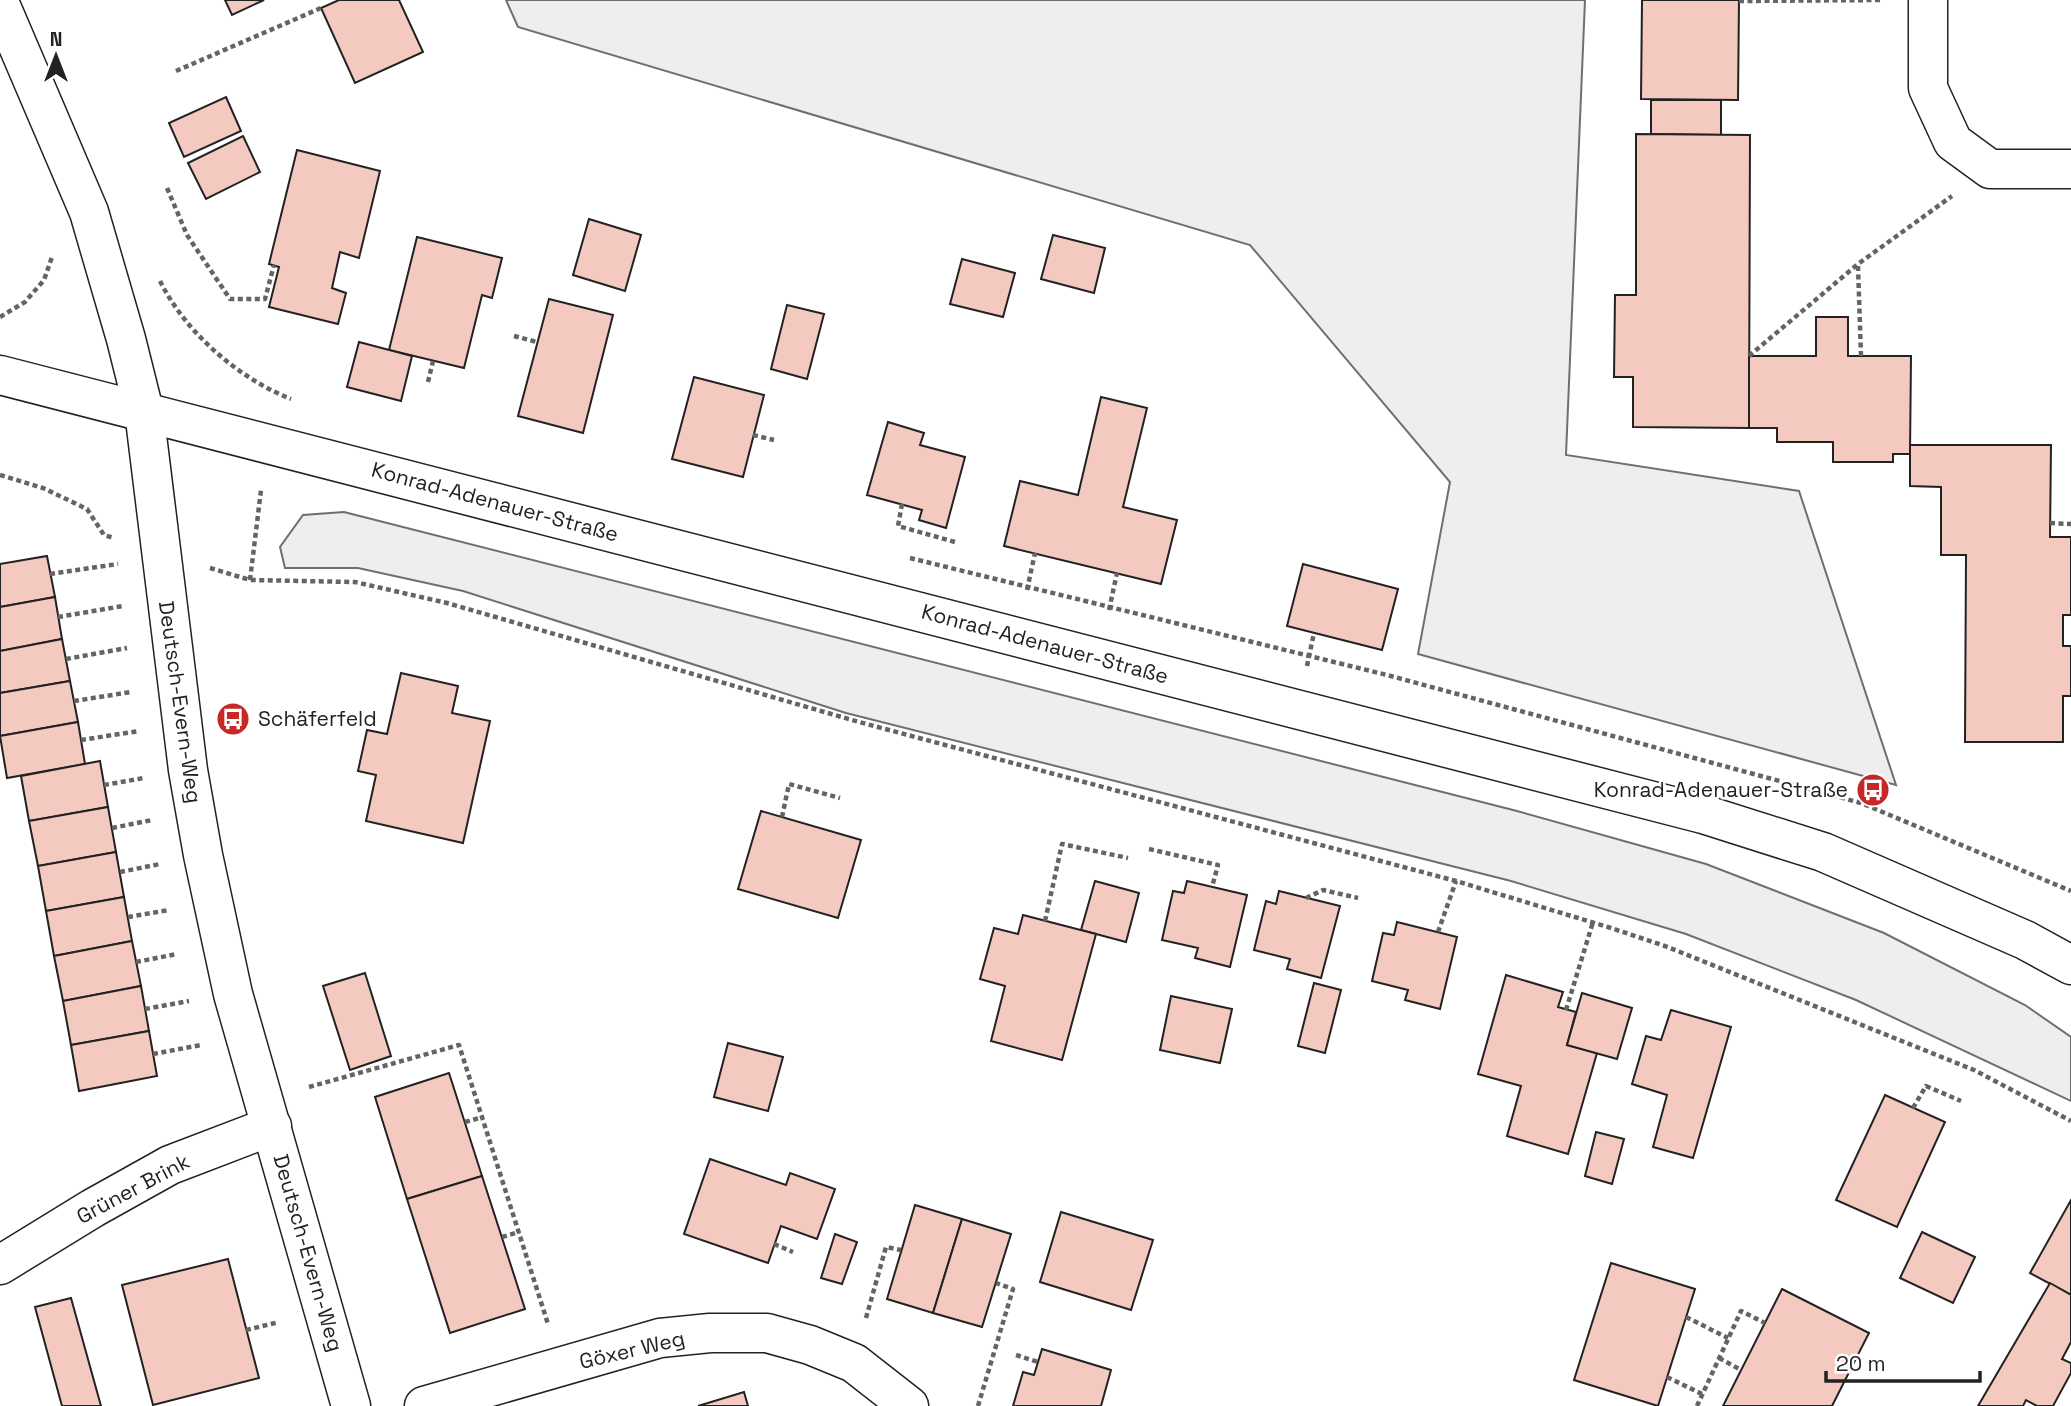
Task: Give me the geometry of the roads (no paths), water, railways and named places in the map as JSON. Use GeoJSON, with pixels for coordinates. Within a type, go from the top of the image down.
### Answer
{"type":"FeatureCollection","features":[{"type":"Feature","properties":{"kind":"street"},"geometry":{"type":"LineString","coordinates":[[1928,0],[1928,88],[1953,142],[1990,169],[2071,169]]}},
{"type":"Feature","properties":{"kind":"street","name":"Deutsch-Evern-Weg"},"geometry":{"type":"LineString","coordinates":[[0,4],[89,212],[144,411],[177,684],[202,855],[233,994],[351,1406]]}},
{"type":"Feature","properties":{"kind":"street","name":"Konrad-Adenauer-Straße"},"geometry":{"type":"LineString","coordinates":[[0,374],[1691,811],[1823,852],[2025,940],[2071,965]]}},
{"type":"Feature","properties":{"kind":"street","name":"Grüner Brink"},"geometry":{"type":"LineString","coordinates":[[0,1265],[93,1208],[268,1113]]}},
{"type":"Feature","properties":{"kind":"street","name":"Göxer Weg"},"geometry":{"type":"LineString","coordinates":[[424,1406],[660,1338],[710,1333],[767,1333],[810,1345],[854,1363],[909,1406]]}},
{"type":"Feature","properties":{"kind":"place","name":"Schäferfeld"},"geometry":{"type":"Point","coordinates":[233,719]}},
{"type":"Feature","properties":{"kind":"place","name":"Konrad-Adenauer-Straße"},"geometry":{"type":"Point","coordinates":[1873,790]}}]}
